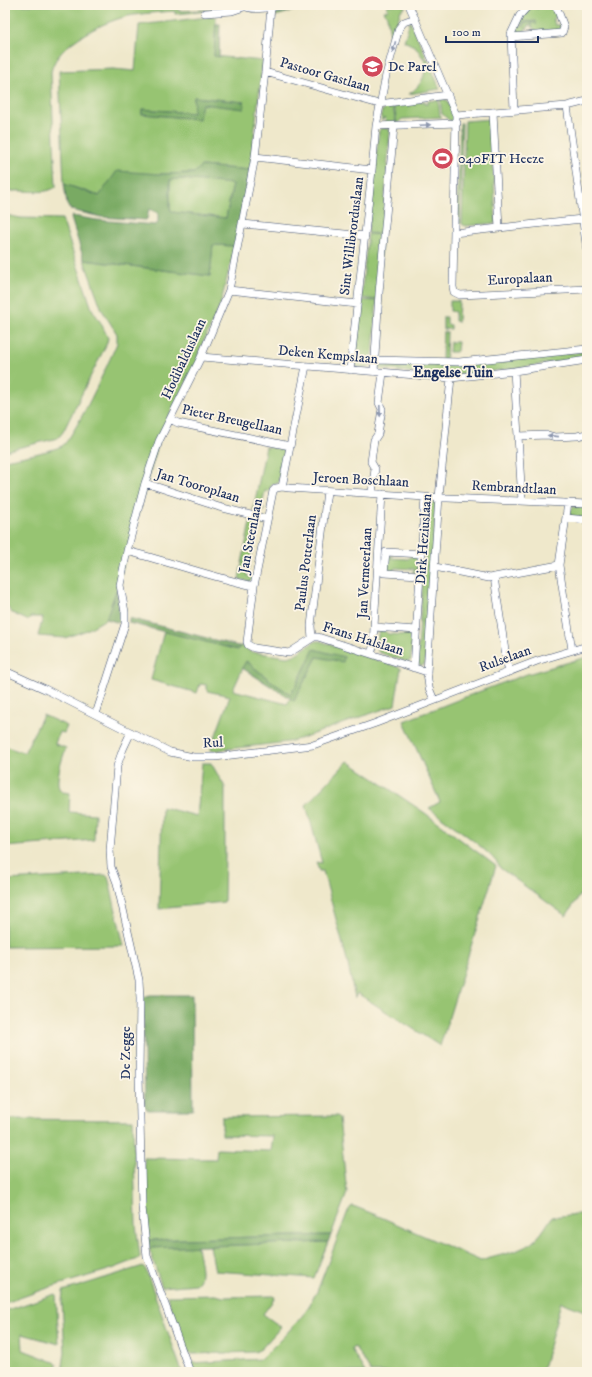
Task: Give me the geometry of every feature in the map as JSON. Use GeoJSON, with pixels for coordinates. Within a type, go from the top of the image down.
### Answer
{"type":"FeatureCollection","features":[{"type":"Feature","properties":{"kind":"street"},"geometry":{"type":"LineString","coordinates":[[205,13],[232,11],[242,6],[256,8],[286,5]]}},
{"type":"Feature","properties":{"kind":"street"},"geometry":{"type":"LineString","coordinates":[[409,5],[456,115],[454,233],[582,219]]}},
{"type":"Feature","properties":{"kind":"street"},"geometry":{"type":"LineString","coordinates":[[514,110],[510,37],[512,29],[520,15],[529,5]]}},
{"type":"Feature","properties":{"kind":"street"},"geometry":{"type":"LineString","coordinates":[[510,37],[562,33],[564,27],[557,8],[553,5]]}},
{"type":"Feature","properties":{"kind":"street","name":"Hodibalduslaan"},"geometry":{"type":"LineString","coordinates":[[96,714],[125,624],[125,612],[120,585],[127,551],[159,441],[201,357],[229,290],[255,157],[266,72],[271,7]]}},
{"type":"Feature","properties":{"kind":"street","name":"Sint Willibrorduslaan"},"geometry":{"type":"LineString","coordinates":[[350,370],[379,104],[399,28],[404,22],[414,18]]}},
{"type":"Feature","properties":{"kind":"street","name":"Pastoor Gastlaan"},"geometry":{"type":"LineString","coordinates":[[266,72],[379,104],[448,95]]}},
{"type":"Feature","properties":{"kind":"street"},"geometry":{"type":"LineString","coordinates":[[456,115],[567,106],[587,101]]}},
{"type":"Feature","properties":{"kind":"street"},"geometry":{"type":"LineString","coordinates":[[567,106],[587,251]]}},
{"type":"Feature","properties":{"kind":"street"},"geometry":{"type":"LineString","coordinates":[[493,112],[499,228]]}},
{"type":"Feature","properties":{"kind":"street"},"geometry":{"type":"LineString","coordinates":[[376,126],[457,123]]}},
{"type":"Feature","properties":{"kind":"street"},"geometry":{"type":"LineString","coordinates":[[374,372],[394,126]]}},
{"type":"Feature","properties":{"kind":"street"},"geometry":{"type":"LineString","coordinates":[[255,157],[372,170]]}},
{"type":"Feature","properties":{"kind":"street"},"geometry":{"type":"LineString","coordinates":[[243,224],[365,236]]}},
{"type":"Feature","properties":{"kind":"street","name":"Europalaan"},"geometry":{"type":"LineString","coordinates":[[454,233],[453,289],[454,292],[460,295],[587,289]]}},
{"type":"Feature","properties":{"kind":"street"},"geometry":{"type":"LineString","coordinates":[[229,290],[357,304]]}},
{"type":"Feature","properties":{"kind":"street","name":"Deken Kempslaan"},"geometry":{"type":"LineString","coordinates":[[374,360],[448,363],[587,349]]}},
{"type":"Feature","properties":{"kind":"street","name":"Deken Kempslaan"},"geometry":{"type":"LineString","coordinates":[[201,357],[452,378],[514,371],[587,360]]}},
{"type":"Feature","properties":{"kind":"street","name":"Jan Steenlaan"},"geometry":{"type":"LineString","coordinates":[[248,645],[246,639],[254,586],[267,519],[273,491],[282,486],[306,366]]}},
{"type":"Feature","properties":{"kind":"street"},"geometry":{"type":"LineString","coordinates":[[514,371],[522,501]]}},
{"type":"Feature","properties":{"kind":"street"},"geometry":{"type":"LineString","coordinates":[[372,494],[375,469],[371,462],[374,440],[378,434],[382,409],[379,403],[383,373]]}},
{"type":"Feature","properties":{"kind":"street","name":"Dirk Heziuslaan"},"geometry":{"type":"LineString","coordinates":[[434,700],[429,688],[427,672],[439,498],[452,378]]}},
{"type":"Feature","properties":{"kind":"street","name":"Pieter Breugellaan"},"geometry":{"type":"LineString","coordinates":[[170,419],[178,423],[290,446]]}},
{"type":"Feature","properties":{"kind":"street"},"geometry":{"type":"LineString","coordinates":[[518,436],[548,435],[555,437],[587,434]]}},
{"type":"Feature","properties":{"kind":"street","name":"Jan Tooroplaan"},"geometry":{"type":"LineString","coordinates":[[146,483],[219,507],[267,519]]}},
{"type":"Feature","properties":{"kind":"street","name":"Jeroen Boschlaan"},"geometry":{"type":"LineString","coordinates":[[282,486],[289,488],[328,491],[439,498]]}},
{"type":"Feature","properties":{"kind":"street","name":"Paulus Potterlaan"},"geometry":{"type":"LineString","coordinates":[[312,638],[311,626],[328,491]]}},
{"type":"Feature","properties":{"kind":"street","name":"Jan Vermeerlaan"},"geometry":{"type":"LineString","coordinates":[[371,654],[373,647],[382,494]]}},
{"type":"Feature","properties":{"kind":"street","name":"Dirk Heziuslaan"},"geometry":{"type":"LineString","coordinates":[[414,668],[425,497]]}},
{"type":"Feature","properties":{"kind":"street","name":"Rembrandtlaan"},"geometry":{"type":"LineString","coordinates":[[439,498],[587,504]]}},
{"type":"Feature","properties":{"kind":"street"},"geometry":{"type":"LineString","coordinates":[[568,503],[559,564],[572,650]]}},
{"type":"Feature","properties":{"kind":"street"},"geometry":{"type":"LineString","coordinates":[[566,518],[587,520]]}},
{"type":"Feature","properties":{"kind":"street"},"geometry":{"type":"LineString","coordinates":[[127,551],[202,574],[254,586]]}},
{"type":"Feature","properties":{"kind":"street","name":"Dirk Heziuslaan"},"geometry":{"type":"LineString","coordinates":[[420,575],[384,573],[386,552],[422,554]]}},
{"type":"Feature","properties":{"kind":"street"},"geometry":{"type":"LineString","coordinates":[[435,567],[483,577],[494,577],[559,564]]}},
{"type":"Feature","properties":{"kind":"street"},"geometry":{"type":"LineString","coordinates":[[494,577],[510,672]]}},
{"type":"Feature","properties":{"kind":"street"},"geometry":{"type":"LineString","coordinates":[[374,627],[417,630]]}},
{"type":"Feature","properties":{"kind":"street","name":"Frans Halslaan"},"geometry":{"type":"LineString","coordinates":[[248,645],[254,648],[289,653],[312,638],[318,637],[427,672]]}},
{"type":"Feature","properties":{"kind":"street","name":"Rulselaan"},"geometry":{"type":"LineString","coordinates":[[434,700],[537,661],[587,646]]}},
{"type":"Feature","properties":{"kind":"street","name":"Rul"},"geometry":{"type":"LineString","coordinates":[[5,671],[96,714],[170,752],[193,757],[215,757],[314,745],[434,700]]}},
{"type":"Feature","properties":{"kind":"street","name":"De Zegge"},"geometry":{"type":"LineString","coordinates":[[131,732],[117,766],[110,850],[111,867],[117,883],[139,980],[139,1075],[142,1207],[147,1256],[190,1372]]}},
{"type":"Feature","properties":{"kind":"green space"},"geometry":{"type":"Polygon","coordinates":[[[5,5],[178,5],[178,11],[228,9],[229,5],[236,5],[232,9],[175,14],[175,11],[123,17],[98,27],[73,42],[62,51],[55,61],[51,72],[56,187],[50,190],[37,192],[11,191],[5,193],[5,5]]]}},
{"type":"Feature","properties":{"kind":"green space"},"geometry":{"type":"Polygon","coordinates":[[[297,5],[313,5],[276,16],[276,9],[297,5]]]}},
{"type":"Feature","properties":{"kind":"green space"},"geometry":{"type":"Polygon","coordinates":[[[387,5],[404,5],[405,8],[401,10],[392,38],[390,35],[387,16],[384,11],[388,10],[387,5]]]}},
{"type":"Feature","properties":{"kind":"green space"},"geometry":{"type":"Polygon","coordinates":[[[532,5],[537,9],[550,6],[555,9],[557,17],[553,18],[555,25],[561,25],[559,31],[535,32],[534,28],[531,26],[533,25],[528,25],[528,28],[525,29],[526,32],[517,34],[514,31],[518,26],[524,26],[524,23],[535,22],[536,25],[536,21],[517,24],[532,5]]]}},
{"type":"Feature","properties":{"kind":"green space"},"geometry":{"type":"Polygon","coordinates":[[[216,16],[214,56],[263,61],[250,170],[201,166],[194,173],[160,174],[100,196],[64,184],[59,71],[113,69],[135,71],[139,25],[216,16]],[[194,97],[194,113],[142,109],[142,114],[198,119],[201,104],[244,108],[244,102],[194,97]]]}},
{"type":"Feature","properties":{"kind":"green space"},"geometry":{"type":"Polygon","coordinates":[[[410,21],[426,56],[423,58],[416,47],[404,41],[410,21]]]}},
{"type":"Feature","properties":{"kind":"green space"},"geometry":{"type":"Polygon","coordinates":[[[216,24],[220,24],[219,57],[214,56],[216,24]]]}},
{"type":"Feature","properties":{"kind":"green space"},"geometry":{"type":"Polygon","coordinates":[[[427,58],[440,89],[409,94],[417,87],[424,75],[424,59],[427,58]]]}},
{"type":"Feature","properties":{"kind":"green space"},"geometry":{"type":"Polygon","coordinates":[[[194,97],[244,102],[244,109],[202,104],[199,119],[142,114],[142,109],[193,113],[194,97]]]}},
{"type":"Feature","properties":{"kind":"green space"},"geometry":{"type":"Polygon","coordinates":[[[440,99],[447,100],[453,114],[454,121],[450,121],[442,114],[440,99]]]}},
{"type":"Feature","properties":{"kind":"green space"},"geometry":{"type":"Polygon","coordinates":[[[438,100],[440,115],[442,117],[402,119],[397,124],[394,105],[425,101],[425,104],[428,104],[428,101],[438,100]]]}},
{"type":"Feature","properties":{"kind":"green space"},"geometry":{"type":"Polygon","coordinates":[[[393,107],[396,124],[384,123],[386,120],[384,118],[382,121],[382,110],[383,111],[385,108],[393,107]]]}},
{"type":"Feature","properties":{"kind":"green space"},"geometry":{"type":"Polygon","coordinates":[[[491,119],[496,223],[465,226],[462,224],[465,121],[491,119]]]}},
{"type":"Feature","properties":{"kind":"green space"},"geometry":{"type":"Polygon","coordinates":[[[460,123],[462,123],[460,224],[457,224],[460,123]]]}},
{"type":"Feature","properties":{"kind":"green space"},"geometry":{"type":"Polygon","coordinates":[[[381,128],[389,129],[390,132],[382,234],[368,233],[379,131],[381,128]]]}},
{"type":"Feature","properties":{"kind":"green space"},"geometry":{"type":"Polygon","coordinates":[[[201,166],[250,170],[235,246],[213,245],[210,276],[84,260],[71,218],[72,216],[97,220],[155,225],[158,223],[158,213],[149,209],[146,220],[101,217],[71,210],[67,205],[64,184],[99,196],[117,171],[160,174],[194,173],[201,166]],[[180,179],[170,180],[170,208],[172,212],[226,218],[233,184],[180,179]]]}},
{"type":"Feature","properties":{"kind":"green space"},"geometry":{"type":"Polygon","coordinates":[[[180,179],[233,183],[226,218],[172,212],[170,208],[170,180],[180,179]]]}},
{"type":"Feature","properties":{"kind":"green space"},"geometry":{"type":"Polygon","coordinates":[[[5,215],[21,218],[62,219],[92,309],[108,338],[107,343],[63,432],[58,438],[5,451],[5,215]]]}},
{"type":"Feature","properties":{"kind":"green space"},"geometry":{"type":"Polygon","coordinates":[[[368,234],[382,235],[377,300],[361,298],[368,234]]]}},
{"type":"Feature","properties":{"kind":"green space"},"geometry":{"type":"Polygon","coordinates":[[[213,245],[235,246],[220,306],[198,354],[199,359],[163,427],[117,588],[106,619],[87,630],[65,638],[38,636],[43,617],[31,617],[27,620],[12,613],[5,604],[5,460],[56,448],[62,446],[67,441],[91,399],[117,343],[117,334],[102,310],[84,260],[210,276],[213,245]]]}},
{"type":"Feature","properties":{"kind":"green space"},"geometry":{"type":"Polygon","coordinates":[[[361,300],[377,301],[372,365],[368,368],[356,367],[354,364],[361,300]]]}},
{"type":"Feature","properties":{"kind":"green space"},"geometry":{"type":"Polygon","coordinates":[[[450,301],[459,301],[458,322],[455,321],[455,312],[450,311],[450,301]]]}},
{"type":"Feature","properties":{"kind":"green space"},"geometry":{"type":"Polygon","coordinates":[[[443,317],[447,317],[447,324],[451,325],[451,329],[443,329],[443,317]]]}},
{"type":"Feature","properties":{"kind":"green space"},"geometry":{"type":"Polygon","coordinates":[[[443,332],[447,332],[446,359],[442,359],[443,332]]]}},
{"type":"Feature","properties":{"kind":"green space"},"geometry":{"type":"Polygon","coordinates":[[[450,342],[458,342],[456,352],[449,352],[450,342]]]}},
{"type":"Feature","properties":{"kind":"green space"},"geometry":{"type":"Polygon","coordinates":[[[587,351],[587,357],[473,373],[418,373],[378,369],[377,364],[445,365],[587,351]]]}},
{"type":"Feature","properties":{"kind":"green space"},"geometry":{"type":"Polygon","coordinates":[[[266,446],[267,448],[269,447],[284,450],[278,483],[272,484],[269,491],[265,491],[261,508],[265,509],[261,512],[253,511],[266,446]]]}},
{"type":"Feature","properties":{"kind":"green space"},"geometry":{"type":"Polygon","coordinates":[[[431,501],[436,504],[425,664],[421,666],[417,663],[428,502],[431,501]]]}},
{"type":"Feature","properties":{"kind":"green space"},"geometry":{"type":"Polygon","coordinates":[[[573,507],[587,507],[587,518],[571,516],[569,512],[573,507]]]}},
{"type":"Feature","properties":{"kind":"green space"},"geometry":{"type":"Polygon","coordinates":[[[251,517],[262,521],[263,525],[258,524],[247,576],[253,578],[250,582],[239,579],[251,517]]]}},
{"type":"Feature","properties":{"kind":"green space"},"geometry":{"type":"Polygon","coordinates":[[[394,555],[391,558],[408,559],[413,555],[418,558],[417,572],[412,573],[415,569],[396,568],[391,572],[386,567],[388,556],[394,555]]]}},
{"type":"Feature","properties":{"kind":"green space"},"geometry":{"type":"Polygon","coordinates":[[[117,588],[120,620],[120,623],[106,619],[117,588]]]}},
{"type":"Feature","properties":{"kind":"green space"},"geometry":{"type":"Polygon","coordinates":[[[129,618],[240,647],[239,649],[234,649],[129,623],[129,618]]]}},
{"type":"Feature","properties":{"kind":"green space"},"geometry":{"type":"Polygon","coordinates":[[[164,631],[238,650],[238,646],[244,646],[252,652],[288,657],[294,655],[316,641],[320,641],[401,668],[395,705],[288,742],[210,751],[230,696],[207,691],[207,685],[200,684],[197,693],[151,680],[164,631]],[[314,650],[296,686],[290,694],[246,661],[233,690],[287,704],[290,699],[294,700],[317,657],[344,657],[314,650]]]}},
{"type":"Feature","properties":{"kind":"green space"},"geometry":{"type":"Polygon","coordinates":[[[380,631],[385,631],[388,634],[410,635],[409,632],[412,633],[411,660],[407,662],[378,652],[378,634],[380,631]]]}},
{"type":"Feature","properties":{"kind":"green space"},"geometry":{"type":"Polygon","coordinates":[[[314,649],[344,657],[343,662],[317,657],[294,701],[242,668],[246,661],[290,694],[296,686],[314,649]]]}},
{"type":"Feature","properties":{"kind":"green space"},"geometry":{"type":"Polygon","coordinates":[[[587,657],[587,885],[566,916],[500,868],[489,854],[479,845],[429,808],[440,802],[404,721],[527,674],[587,657]]]}},
{"type":"Feature","properties":{"kind":"green space"},"geometry":{"type":"Polygon","coordinates":[[[43,715],[67,726],[64,733],[59,732],[55,744],[66,748],[59,770],[59,787],[62,792],[70,793],[69,812],[95,814],[94,840],[5,847],[5,749],[7,747],[24,753],[43,715]]]}},
{"type":"Feature","properties":{"kind":"green space"},"geometry":{"type":"Polygon","coordinates":[[[348,761],[425,813],[496,866],[440,1046],[357,993],[355,998],[347,960],[323,871],[319,871],[316,862],[322,863],[306,805],[348,761]]]}},
{"type":"Feature","properties":{"kind":"green space"},"geometry":{"type":"Polygon","coordinates":[[[202,763],[211,763],[225,787],[224,902],[159,909],[162,807],[197,816],[202,763]]]}},
{"type":"Feature","properties":{"kind":"green space"},"geometry":{"type":"Polygon","coordinates":[[[108,876],[124,946],[5,947],[5,880],[108,876]]]}},
{"type":"Feature","properties":{"kind":"green space"},"geometry":{"type":"Polygon","coordinates":[[[150,995],[192,995],[193,1110],[148,1110],[145,1108],[143,997],[150,995]]]}},
{"type":"Feature","properties":{"kind":"green space"},"geometry":{"type":"Polygon","coordinates":[[[337,1116],[339,1118],[347,1193],[331,1235],[146,1240],[144,1158],[216,1159],[217,1149],[271,1151],[273,1136],[222,1135],[222,1117],[337,1116]]]}},
{"type":"Feature","properties":{"kind":"green space"},"geometry":{"type":"Polygon","coordinates":[[[5,1119],[133,1120],[136,1225],[140,1257],[138,1259],[112,1269],[51,1287],[5,1303],[5,1119]]]}},
{"type":"Feature","properties":{"kind":"green space"},"geometry":{"type":"Polygon","coordinates":[[[353,1206],[481,1261],[525,1247],[537,1238],[552,1217],[587,1213],[587,1312],[561,1302],[542,1372],[371,1372],[355,1347],[351,1349],[365,1372],[193,1372],[190,1363],[261,1359],[284,1336],[307,1310],[316,1294],[348,1211],[353,1206]]]}},
{"type":"Feature","properties":{"kind":"green space"},"geometry":{"type":"Polygon","coordinates":[[[331,1235],[328,1242],[149,1248],[146,1240],[331,1235]]]}},
{"type":"Feature","properties":{"kind":"green space"},"geometry":{"type":"Polygon","coordinates":[[[328,1242],[314,1278],[215,1271],[210,1246],[328,1242]]]}},
{"type":"Feature","properties":{"kind":"green space"},"geometry":{"type":"Polygon","coordinates":[[[197,1246],[201,1272],[199,1281],[196,1284],[162,1287],[149,1248],[197,1246]]]}},
{"type":"Feature","properties":{"kind":"green space"},"geometry":{"type":"Polygon","coordinates":[[[143,1266],[146,1270],[182,1372],[62,1372],[65,1352],[62,1302],[63,1291],[143,1266]]]}},
{"type":"Feature","properties":{"kind":"green space"},"geometry":{"type":"Polygon","coordinates":[[[55,1294],[59,1344],[22,1334],[23,1350],[57,1363],[56,1372],[5,1372],[5,1311],[55,1294]]]}},
{"type":"Feature","properties":{"kind":"green space"},"geometry":{"type":"Polygon","coordinates":[[[216,1295],[223,1297],[274,1296],[275,1298],[263,1314],[281,1327],[261,1349],[255,1352],[186,1353],[167,1296],[216,1295]]]}},
{"type":"Feature","properties":{"kind":"place","name":"De Parel"},"geometry":{"type":"Point","coordinates":[372,67]}},
{"type":"Feature","properties":{"kind":"place","name":"040FIT Heeze"},"geometry":{"type":"Point","coordinates":[443,159]}},
{"type":"Feature","properties":{"kind":"district","name":"Engelse Tuin"},"geometry":{"type":"Point","coordinates":[453,372]}}]}
